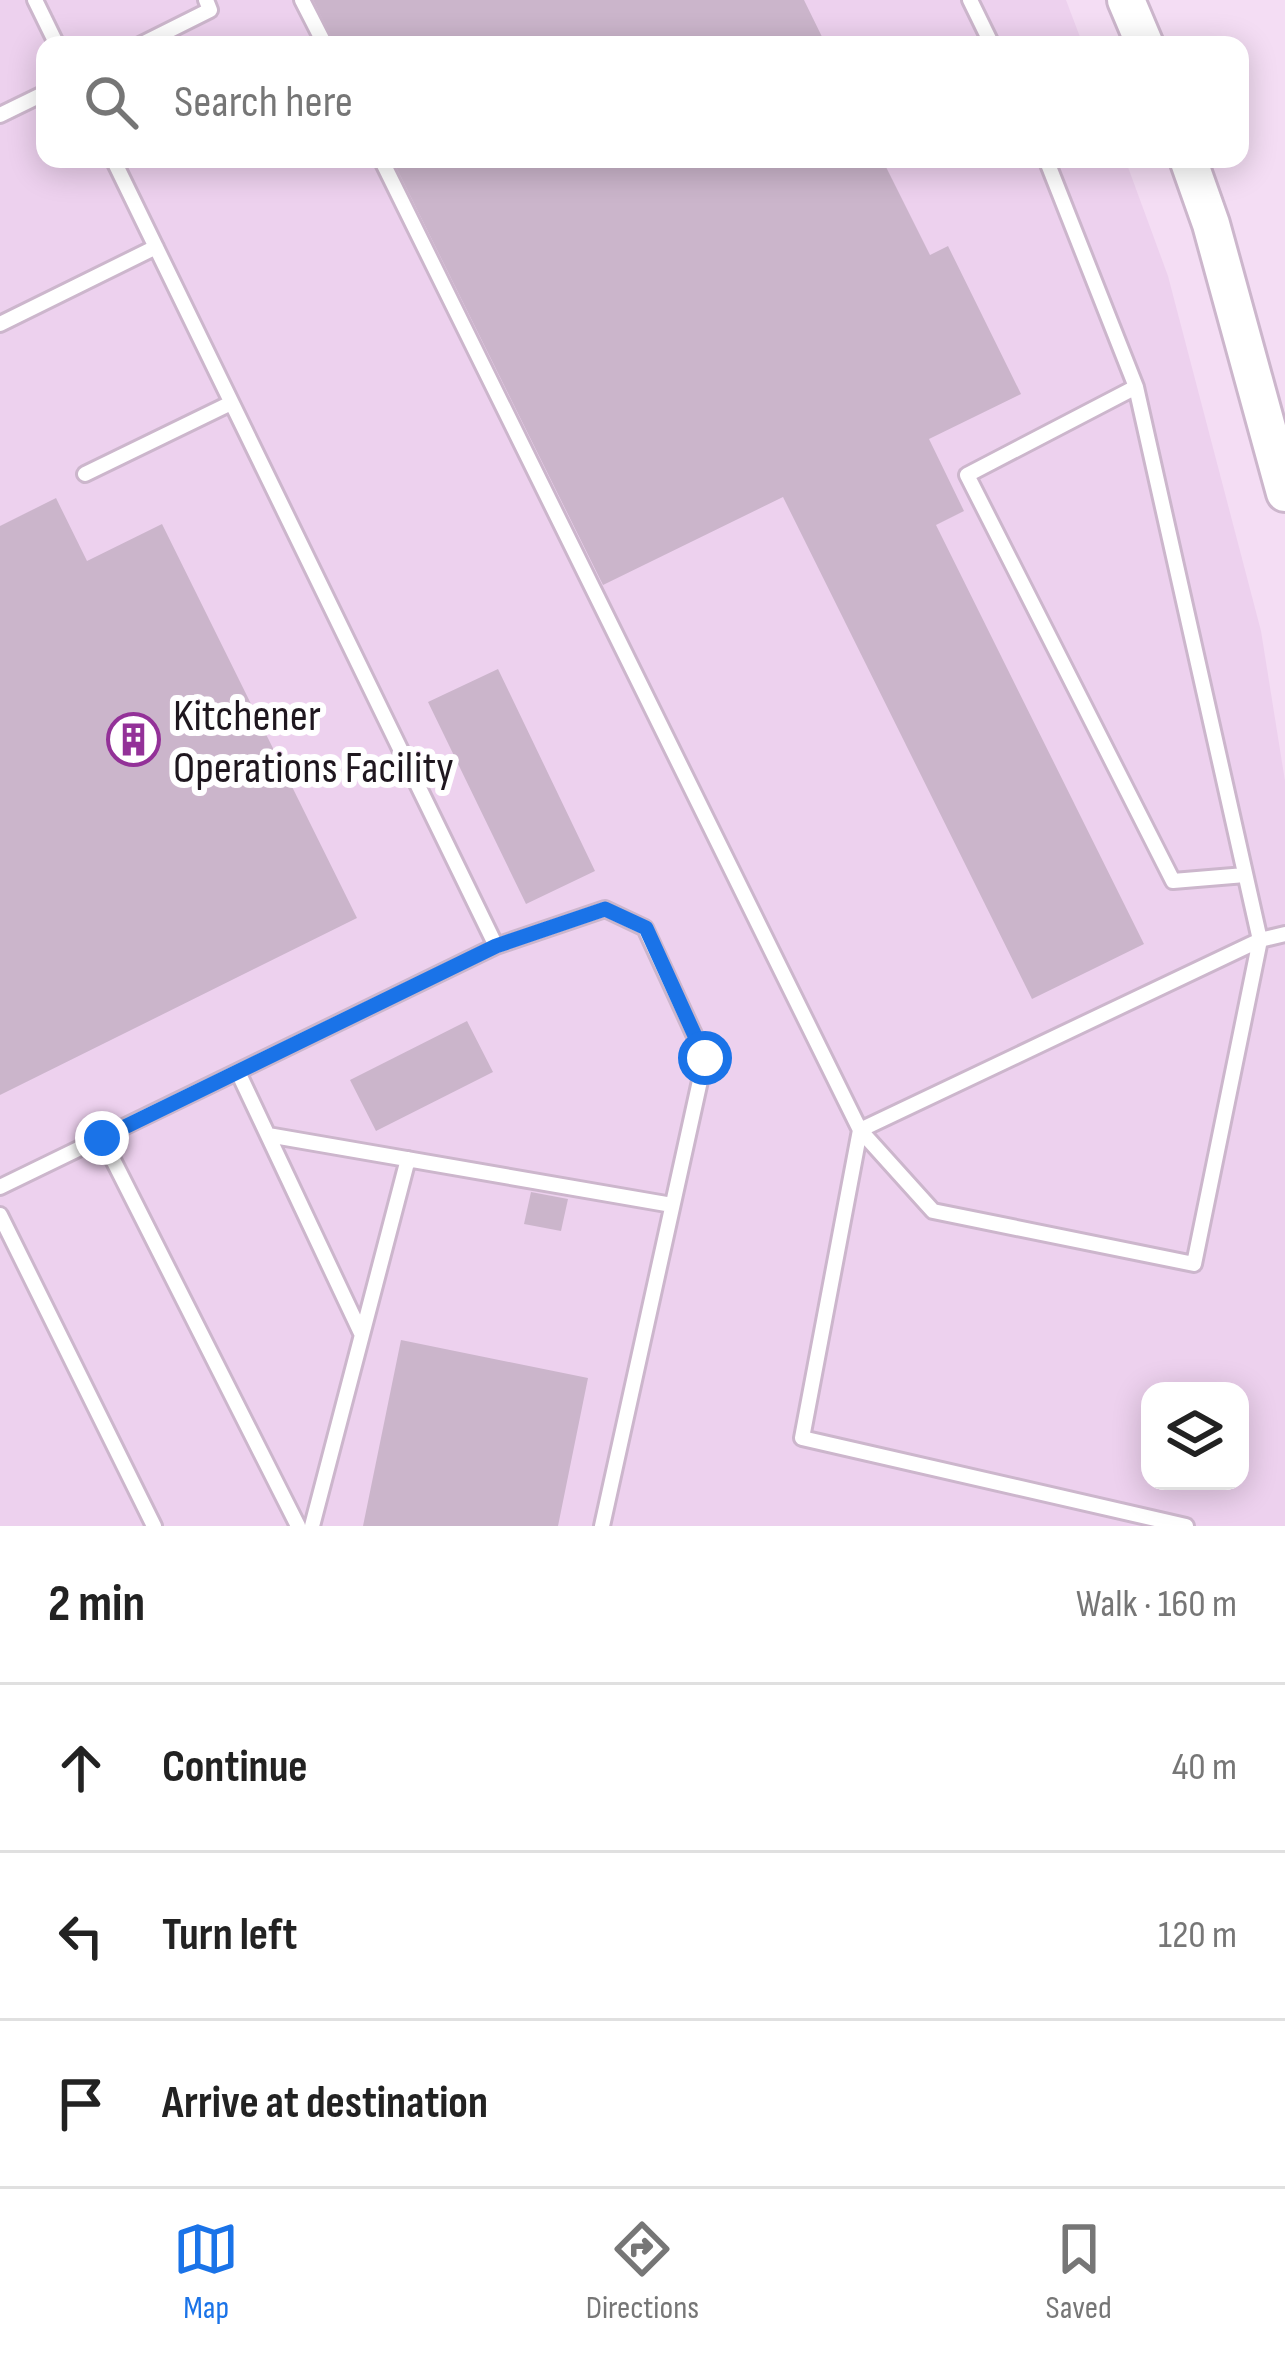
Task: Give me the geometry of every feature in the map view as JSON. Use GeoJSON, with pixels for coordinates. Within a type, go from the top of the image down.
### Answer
{"type":"FeatureCollection","features":[{"type":"Feature","properties":{"kind":"street"},"geometry":{"type":"LineString","coordinates":[[1126,0],[1140,36]]}},
{"type":"Feature","properties":{"kind":"street"},"geometry":{"type":"LineString","coordinates":[[1191,168],[1285,493]]}},
{"type":"Feature","properties":{"kind":"lane"},"geometry":{"type":"LineString","coordinates":[[35,0],[53,36]]}},
{"type":"Feature","properties":{"kind":"lane"},"geometry":{"type":"LineString","coordinates":[[158,36],[211,10],[206,0]]}},
{"type":"Feature","properties":{"kind":"lane"},"geometry":{"type":"LineString","coordinates":[[302,0],[320,36]]}},
{"type":"Feature","properties":{"kind":"lane"},"geometry":{"type":"LineString","coordinates":[[970,0],[988,36]]}},
{"type":"Feature","properties":{"kind":"lane"},"geometry":{"type":"LineString","coordinates":[[0,115],[36,97]]}},
{"type":"Feature","properties":{"kind":"lane"},"geometry":{"type":"LineString","coordinates":[[116,168],[496,946]]}},
{"type":"Feature","properties":{"kind":"lane"},"geometry":{"type":"LineString","coordinates":[[385,168],[860,1130],[933,1210],[1194,1264],[1260,940],[1136,387],[1050,168]]}},
{"type":"Feature","properties":{"kind":"lane"},"geometry":{"type":"LineString","coordinates":[[0,324],[156,248]]}},
{"type":"Feature","properties":{"kind":"lane"},"geometry":{"type":"LineString","coordinates":[[1136,387],[968,475],[1173,881],[1245,875]]}},
{"type":"Feature","properties":{"kind":"lane"},"geometry":{"type":"LineString","coordinates":[[86,474],[231,403]]}},
{"type":"Feature","properties":{"kind":"lane"},"geometry":{"type":"LineString","coordinates":[[0,1187],[496,946],[605,909],[646,928],[705,1058],[602,1526]]}},
{"type":"Feature","properties":{"kind":"lane"},"geometry":{"type":"LineString","coordinates":[[860,1130],[1260,940],[1285,934]]}},
{"type":"Feature","properties":{"kind":"lane"},"geometry":{"type":"LineString","coordinates":[[238,1072],[362,1335]]}},
{"type":"Feature","properties":{"kind":"lane"},"geometry":{"type":"LineString","coordinates":[[860,1130],[802,1438],[1186,1526]]}},
{"type":"Feature","properties":{"kind":"lane"},"geometry":{"type":"LineString","coordinates":[[268,1135],[673,1205]]}},
{"type":"Feature","properties":{"kind":"lane"},"geometry":{"type":"LineString","coordinates":[[102,1138],[298,1526]]}},
{"type":"Feature","properties":{"kind":"lane"},"geometry":{"type":"LineString","coordinates":[[312,1526],[408,1159]]}},
{"type":"Feature","properties":{"kind":"lane"},"geometry":{"type":"LineString","coordinates":[[0,1215],[154,1526]]}},
{"type":"Feature","properties":{"kind":"shaded area"},"geometry":{"type":"Polygon","coordinates":[[[0,0],[1066,0],[1080,36],[36,36],[36,168],[1128,168],[1168,276],[1261,631],[1285,781],[1285,1526],[0,1526],[0,0]]]}},
{"type":"Feature","properties":{"kind":"building"},"geometry":{"type":"Polygon","coordinates":[[[313,0],[804,0],[822,36],[331,36],[313,0]]]}},
{"type":"Feature","properties":{"kind":"building"},"geometry":{"type":"Polygon","coordinates":[[[396,168],[886,168],[930,255],[948,246],[1021,394],[929,439],[964,511],[936,525],[1144,944],[1032,999],[783,497],[603,585],[396,168]]]}},
{"type":"Feature","properties":{"kind":"building","name":"Kitchener Operations Facility"},"geometry":{"type":"Polygon","coordinates":[[[56,498],[87,561],[162,524],[357,918],[0,1095],[0,526],[56,498]]]}},
{"type":"Feature","properties":{"kind":"building"},"geometry":{"type":"Polygon","coordinates":[[[498,669],[595,871],[526,904],[428,702],[498,669]]]}},
{"type":"Feature","properties":{"kind":"building"},"geometry":{"type":"Polygon","coordinates":[[[467,1021],[493,1072],[376,1131],[350,1080],[467,1021]]]}},
{"type":"Feature","properties":{"kind":"building"},"geometry":{"type":"Polygon","coordinates":[[[531,1192],[568,1199],[561,1231],[524,1224],[531,1192]]]}},
{"type":"Feature","properties":{"kind":"building"},"geometry":{"type":"Polygon","coordinates":[[[401,1340],[588,1378],[558,1526],[363,1526],[401,1340]]]}},
{"type":"Feature","properties":{"kind":"place","name":"Kitchener Operations Facility"},"geometry":{"type":"Point","coordinates":[134,740]}},
{"type":"Feature","properties":{"kind":"route"},"geometry":{"type":"LineString","coordinates":[[102,1138],[496,946],[605,909],[646,928],[705,1058]]}}]}
